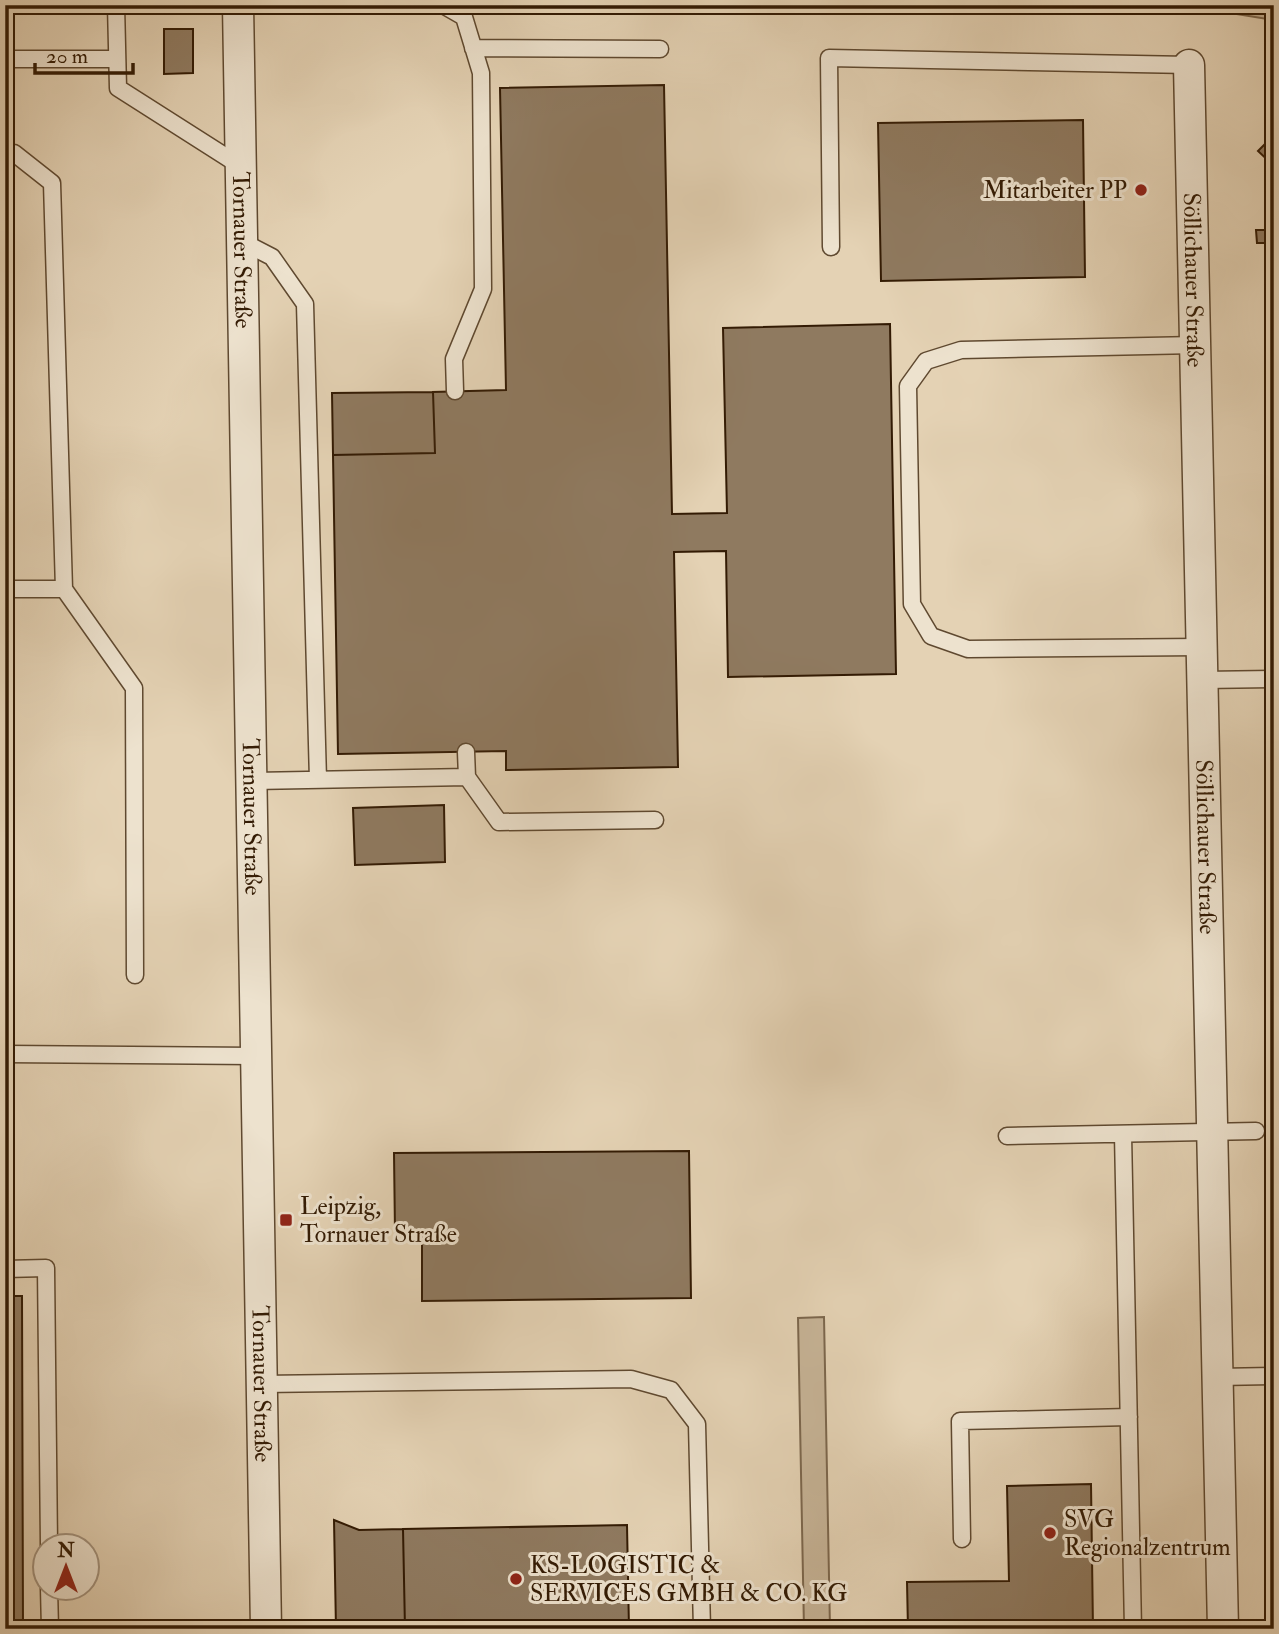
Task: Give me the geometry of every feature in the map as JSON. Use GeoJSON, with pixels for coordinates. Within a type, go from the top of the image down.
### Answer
{"type":"FeatureCollection","features":[{"type":"Feature","properties":{"kind":"street","name":"Tornauer Straße"},"geometry":{"type":"LineString","coordinates":[[238,5],[266,1629]]}},
{"type":"Feature","properties":{"kind":"street","name":"Söllichauer Straße"},"geometry":{"type":"LineString","coordinates":[[1189,65],[1223,1629]]}},
{"type":"Feature","properties":{"kind":"lane"},"geometry":{"type":"LineString","coordinates":[[116,5],[118,88],[242,167]]}},
{"type":"Feature","properties":{"kind":"lane"},"geometry":{"type":"LineString","coordinates":[[443,5],[464,17],[481,73],[483,289],[454,359],[455,391]]}},
{"type":"Feature","properties":{"kind":"lane"},"geometry":{"type":"LineString","coordinates":[[473,48],[660,49]]}},
{"type":"Feature","properties":{"kind":"lane"},"geometry":{"type":"LineString","coordinates":[[831,247],[829,58],[1189,65]]}},
{"type":"Feature","properties":{"kind":"lane"},"geometry":{"type":"LineString","coordinates":[[5,59],[117,59]]}},
{"type":"Feature","properties":{"kind":"lane"},"geometry":{"type":"LineString","coordinates":[[5,153],[14,153],[52,183],[64,589],[134,688],[135,975]]}},
{"type":"Feature","properties":{"kind":"lane"},"geometry":{"type":"LineString","coordinates":[[243,242],[272,257],[304,304],[318,780]]}},
{"type":"Feature","properties":{"kind":"lane"},"geometry":{"type":"LineString","coordinates":[[1196,345],[961,350],[926,361],[908,386],[912,604],[931,636],[968,649],[1202,647]]}},
{"type":"Feature","properties":{"kind":"lane"},"geometry":{"type":"LineString","coordinates":[[5,589],[64,589]]}},
{"type":"Feature","properties":{"kind":"lane"},"geometry":{"type":"LineString","coordinates":[[1203,680],[1274,679]]}},
{"type":"Feature","properties":{"kind":"lane"},"geometry":{"type":"LineString","coordinates":[[466,752],[467,777],[499,822],[655,820]]}},
{"type":"Feature","properties":{"kind":"lane"},"geometry":{"type":"LineString","coordinates":[[252,781],[467,777]]}},
{"type":"Feature","properties":{"kind":"lane"},"geometry":{"type":"LineString","coordinates":[[5,1054],[257,1056]]}},
{"type":"Feature","properties":{"kind":"lane"},"geometry":{"type":"LineString","coordinates":[[1007,1136],[1256,1131]]}},
{"type":"Feature","properties":{"kind":"lane"},"geometry":{"type":"LineString","coordinates":[[1123,1134],[1132,1629]]}},
{"type":"Feature","properties":{"kind":"lane"},"geometry":{"type":"LineString","coordinates":[[5,1269],[46,1268],[49,1532]]}},
{"type":"Feature","properties":{"kind":"lane"},"geometry":{"type":"LineString","coordinates":[[1218,1377],[1274,1376]]}},
{"type":"Feature","properties":{"kind":"lane"},"geometry":{"type":"LineString","coordinates":[[262,1384],[631,1379],[671,1391],[697,1424],[702,1629]]}},
{"type":"Feature","properties":{"kind":"lane"},"geometry":{"type":"LineString","coordinates":[[962,1539],[960,1421],[1129,1417]]}},
{"type":"Feature","properties":{"kind":"lane"},"geometry":{"type":"LineString","coordinates":[[49,1602],[50,1629]]}},
{"type":"Feature","properties":{"kind":"shaded area"},"geometry":{"type":"Polygon","coordinates":[[[1181,5],[1274,5],[1274,20],[1181,5]]]}},
{"type":"Feature","properties":{"kind":"shaded area"},"geometry":{"type":"Polygon","coordinates":[[[824,1317],[830,1629],[804,1629],[798,1318],[824,1317]]]}},
{"type":"Feature","properties":{"kind":"building"},"geometry":{"type":"Polygon","coordinates":[[[164,29],[193,29],[193,73],[164,74],[164,29]]]}},
{"type":"Feature","properties":{"kind":"building"},"geometry":{"type":"Polygon","coordinates":[[[664,85],[672,514],[727,513],[723,328],[890,324],[896,674],[728,677],[726,551],[674,552],[678,767],[506,770],[506,751],[338,754],[333,455],[435,453],[433,392],[506,390],[500,88],[664,85]]]}},
{"type":"Feature","properties":{"kind":"building"},"geometry":{"type":"Polygon","coordinates":[[[1083,120],[1085,277],[881,281],[878,123],[1083,120]]]}},
{"type":"Feature","properties":{"kind":"building"},"geometry":{"type":"Polygon","coordinates":[[[1274,135],[1274,166],[1258,151],[1274,135]]]}},
{"type":"Feature","properties":{"kind":"building"},"geometry":{"type":"Polygon","coordinates":[[[1256,230],[1274,230],[1274,243],[1257,243],[1256,230]]]}},
{"type":"Feature","properties":{"kind":"building"},"geometry":{"type":"Polygon","coordinates":[[[433,392],[435,453],[333,455],[332,393],[433,392]]]}},
{"type":"Feature","properties":{"kind":"building"},"geometry":{"type":"Polygon","coordinates":[[[1267,532],[1274,532],[1274,628],[1268,628],[1267,532]]]}},
{"type":"Feature","properties":{"kind":"building"},"geometry":{"type":"Polygon","coordinates":[[[444,805],[445,862],[355,865],[353,808],[444,805]]]}},
{"type":"Feature","properties":{"kind":"building"},"geometry":{"type":"Polygon","coordinates":[[[689,1151],[691,1298],[422,1301],[422,1232],[395,1232],[394,1153],[689,1151]]]}},
{"type":"Feature","properties":{"kind":"building"},"geometry":{"type":"Polygon","coordinates":[[[5,1296],[22,1296],[23,1629],[5,1629],[5,1296]]]}},
{"type":"Feature","properties":{"kind":"building","name":"SVG Regionalzentrum"},"geometry":{"type":"Polygon","coordinates":[[[1091,1484],[1093,1629],[908,1629],[907,1582],[1009,1581],[1007,1486],[1091,1484]]]}},
{"type":"Feature","properties":{"kind":"building"},"geometry":{"type":"Polygon","coordinates":[[[334,1520],[359,1530],[403,1529],[405,1629],[336,1629],[334,1520]]]}},
{"type":"Feature","properties":{"kind":"building","name":"KS-LOGISTIC & SERVICES GMBH & CO. KG"},"geometry":{"type":"Polygon","coordinates":[[[627,1525],[629,1629],[405,1629],[403,1529],[627,1525]]]}},
{"type":"Feature","properties":{"kind":"place","name":"Mitarbeiter PP"},"geometry":{"type":"Point","coordinates":[1141,190]}},
{"type":"Feature","properties":{"kind":"place","name":"Leipzig, Tornauer Straße"},"geometry":{"type":"Point","coordinates":[286,1220]}},
{"type":"Feature","properties":{"kind":"place","name":"SVG Regionalzentrum"},"geometry":{"type":"Point","coordinates":[1050,1533]}},
{"type":"Feature","properties":{"kind":"place","name":"KS-LOGISTIC & SERVICES GMBH & CO. KG"},"geometry":{"type":"Point","coordinates":[516,1579]}}]}
